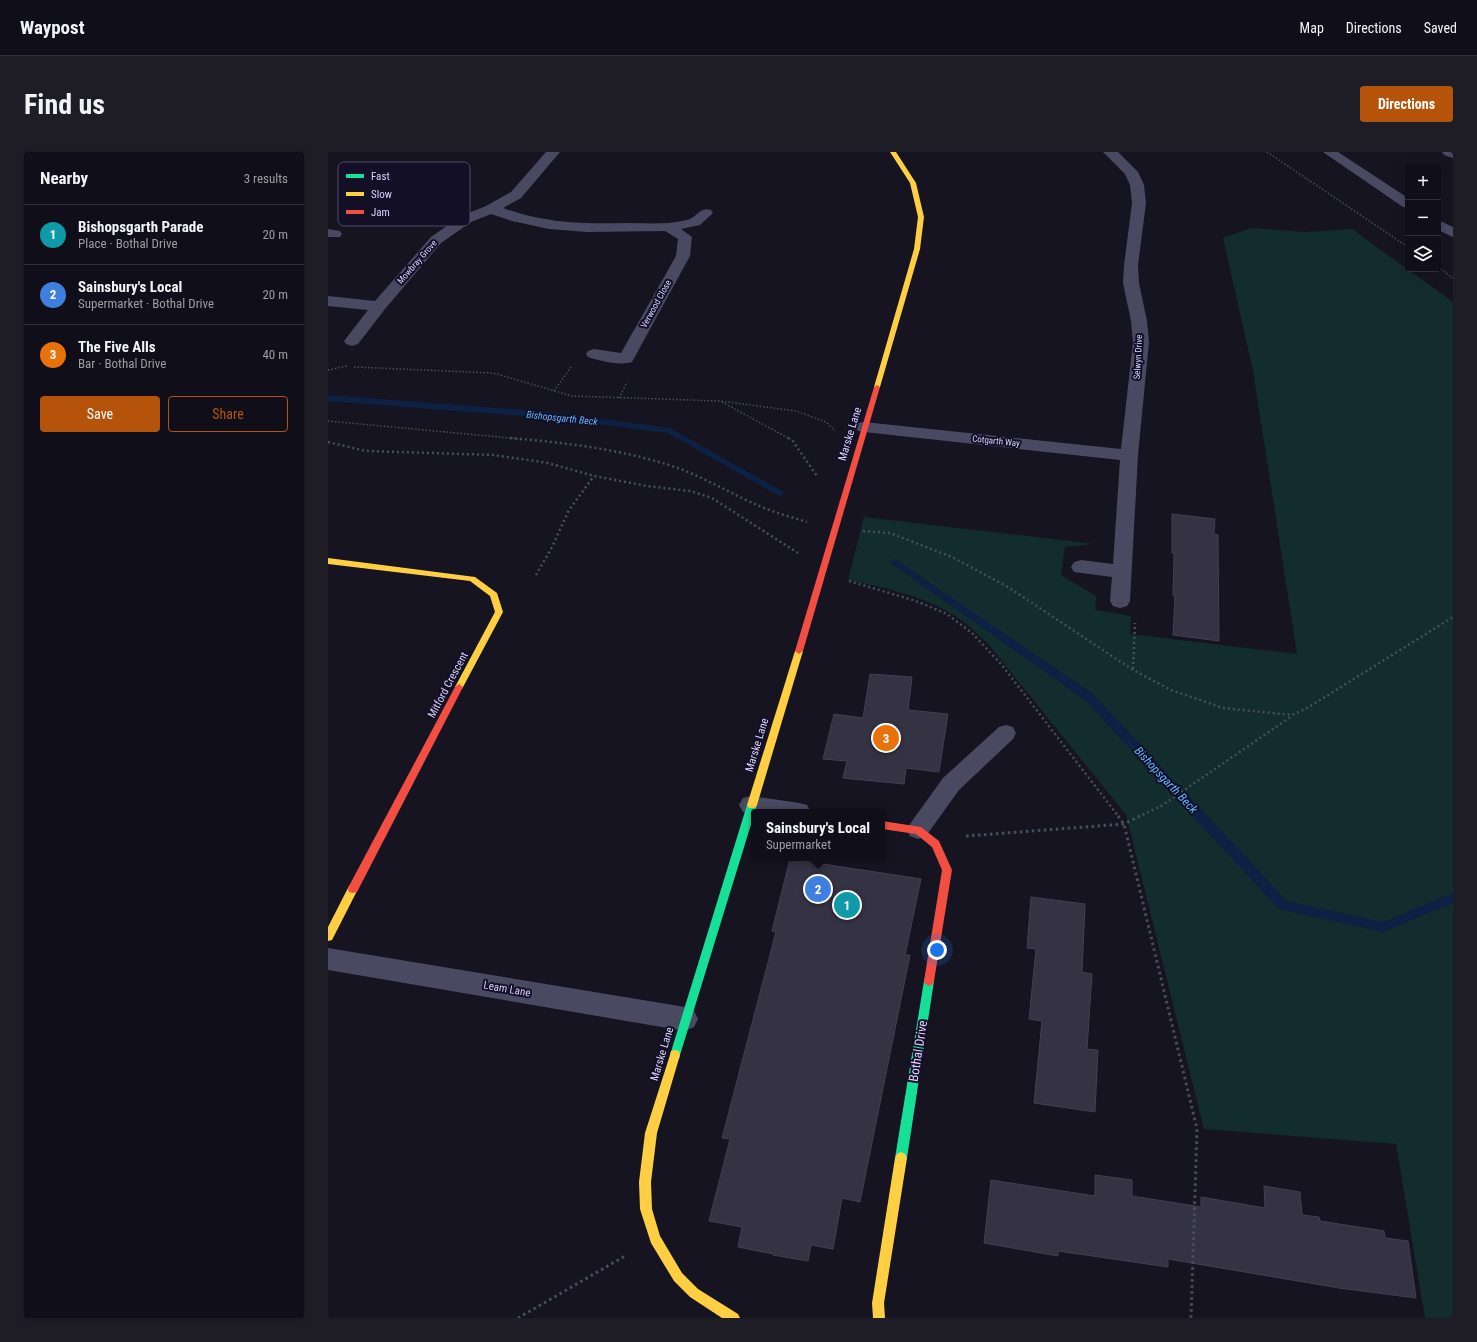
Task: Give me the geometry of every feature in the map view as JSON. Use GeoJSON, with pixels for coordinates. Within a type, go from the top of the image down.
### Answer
{"type":"FeatureCollection","features":[{"type":"Feature","properties":{"kind":"street"},"geometry":{"type":"LineString","coordinates":[[537,152],[553,153]]}},
{"type":"Feature","properties":{"kind":"street","name":"Marske Lane"},"geometry":{"type":"LineString","coordinates":[[734,1318],[694,1293],[678,1277],[655,1239],[646,1209],[645,1182],[650,1133],[794,668],[917,249],[921,217],[913,183],[894,152]]}},
{"type":"Feature","properties":{"kind":"street","name":"Selwyn Drive"},"geometry":{"type":"LineString","coordinates":[[1110,152],[1130,172],[1137,185],[1139,203],[1131,265],[1131,283],[1139,321],[1141,342],[1129,455],[1120,601]]}},
{"type":"Feature","properties":{"kind":"street"},"geometry":{"type":"LineString","coordinates":[[1449,152],[1453,154]]}},
{"type":"Feature","properties":{"kind":"street","name":"Mowbray Grove"},"geometry":{"type":"LineString","coordinates":[[470,217],[516,195],[553,153]]}},
{"type":"Feature","properties":{"kind":"street"},"geometry":{"type":"LineString","coordinates":[[491,208],[517,218],[548,225],[587,228],[668,226],[694,222],[706,213]]}},
{"type":"Feature","properties":{"kind":"street","name":"Mowbray Grove"},"geometry":{"type":"LineString","coordinates":[[352,341],[379,306],[436,240],[456,226]]}},
{"type":"Feature","properties":{"kind":"street","name":"Verwood Close"},"geometry":{"type":"LineString","coordinates":[[594,354],[626,359],[682,256],[685,237],[668,226]]}},
{"type":"Feature","properties":{"kind":"street"},"geometry":{"type":"LineString","coordinates":[[328,301],[379,306]]}},
{"type":"Feature","properties":{"kind":"street","name":"Cotgarth Way"},"geometry":{"type":"LineString","coordinates":[[864,426],[1129,455]]}},
{"type":"Feature","properties":{"kind":"street","name":"Mitford Crescent"},"geometry":{"type":"LineString","coordinates":[[328,561],[472,579],[494,595],[499,612],[328,937]]}},
{"type":"Feature","properties":{"kind":"street"},"geometry":{"type":"LineString","coordinates":[[1081,567],[1122,572]]}},
{"type":"Feature","properties":{"kind":"street"},"geometry":{"type":"LineString","coordinates":[[751,805],[778,809]]}},
{"type":"Feature","properties":{"kind":"street","name":"Bothal Drive"},"geometry":{"type":"LineString","coordinates":[[879,1318],[878,1303],[947,870],[936,844],[918,830],[885,825]]}},
{"type":"Feature","properties":{"kind":"street","name":"Leam Lane"},"geometry":{"type":"LineString","coordinates":[[328,959],[685,1019]]}},
{"type":"Feature","properties":{"kind":"lane"},"geometry":{"type":"LineString","coordinates":[[1329,152],[1405,202]]}},
{"type":"Feature","properties":{"kind":"lane"},"geometry":{"type":"LineString","coordinates":[[1441,226],[1453,233]]}},
{"type":"Feature","properties":{"kind":"lane"},"geometry":{"type":"LineString","coordinates":[[918,830],[951,784],[1006,733]]}},
{"type":"Feature","properties":{"kind":"path"},"geometry":{"type":"LineString","coordinates":[[1267,152],[1405,245]]}},
{"type":"Feature","properties":{"kind":"path"},"geometry":{"type":"LineString","coordinates":[[1441,270],[1453,278]]}},
{"type":"Feature","properties":{"kind":"path"},"geometry":{"type":"LineString","coordinates":[[328,370],[348,366],[493,373],[572,396],[720,401],[796,411],[826,422],[836,432]]}},
{"type":"Feature","properties":{"kind":"path"},"geometry":{"type":"LineString","coordinates":[[554,391],[571,366]]}},
{"type":"Feature","properties":{"kind":"path"},"geometry":{"type":"LineString","coordinates":[[619,398],[628,379]]}},
{"type":"Feature","properties":{"kind":"path"},"geometry":{"type":"LineString","coordinates":[[720,401],[792,440],[817,476]]}},
{"type":"Feature","properties":{"kind":"path"},"geometry":{"type":"LineString","coordinates":[[328,421],[579,444],[634,455],[675,467],[711,482],[771,511],[810,523]]}},
{"type":"Feature","properties":{"kind":"path"},"geometry":{"type":"LineString","coordinates":[[328,442],[366,451],[494,455],[548,464],[594,476],[647,486],[690,491],[712,498],[803,557],[823,567],[837,578],[890,592],[947,614],[972,633],[1001,664],[1124,824],[1197,1129],[1191,1318]]}},
{"type":"Feature","properties":{"kind":"path"},"geometry":{"type":"LineString","coordinates":[[536,575],[551,549],[569,510],[594,476]]}},
{"type":"Feature","properties":{"kind":"path"},"geometry":{"type":"LineString","coordinates":[[859,530],[890,533],[952,557],[1008,587],[1132,670],[1171,690],[1223,708],[1292,715]]}},
{"type":"Feature","properties":{"kind":"path"},"geometry":{"type":"LineString","coordinates":[[963,836],[1124,824],[1161,806],[1292,715],[1309,707],[1453,617]]}},
{"type":"Feature","properties":{"kind":"path"},"geometry":{"type":"LineString","coordinates":[[1132,670],[1135,622]]}},
{"type":"Feature","properties":{"kind":"path"},"geometry":{"type":"LineString","coordinates":[[518,1318],[629,1254]]}},
{"type":"Feature","properties":{"kind":"green space"},"geometry":{"type":"Polygon","coordinates":[[[1251,228],[1306,232],[1352,229],[1405,267],[1405,272],[1411,272],[1453,302],[1453,1318],[1425,1318],[1396,1144],[1204,1129],[1126,815],[989,645],[969,626],[942,608],[912,596],[848,580],[864,517],[1095,544],[1065,547],[1061,575],[1096,596],[1095,610],[1131,616],[1130,634],[1297,654],[1253,371],[1223,238],[1251,228]]]}},
{"type":"Feature","properties":{"kind":"building"},"geometry":{"type":"Polygon","coordinates":[[[1172,514],[1215,519],[1214,534],[1218,535],[1219,641],[1173,635],[1175,596],[1173,596],[1174,553],[1172,553],[1172,514]]]}},
{"type":"Feature","properties":{"kind":"building"},"geometry":{"type":"Polygon","coordinates":[[[870,674],[912,677],[908,710],[948,714],[939,772],[906,768],[904,784],[843,778],[847,761],[823,759],[834,714],[863,718],[870,674]]]}},
{"type":"Feature","properties":{"kind":"building"},"geometry":{"type":"Polygon","coordinates":[[[790,861],[803,861],[921,879],[905,955],[910,955],[860,1202],[842,1198],[833,1249],[811,1245],[808,1261],[738,1247],[742,1227],[709,1221],[730,1139],[722,1138],[776,932],[772,931],[790,861]]]}},
{"type":"Feature","properties":{"kind":"building"},"geometry":{"type":"Polygon","coordinates":[[[1031,897],[1085,904],[1082,972],[1092,974],[1087,1049],[1098,1050],[1095,1112],[1034,1103],[1042,1021],[1029,1019],[1036,949],[1027,948],[1031,897]]]}},
{"type":"Feature","properties":{"kind":"building"},"geometry":{"type":"Polygon","coordinates":[[[1095,1175],[1132,1180],[1132,1196],[1201,1207],[1201,1197],[1265,1208],[1264,1186],[1300,1192],[1302,1215],[1319,1217],[1320,1221],[1384,1231],[1385,1238],[1408,1241],[1416,1298],[1339,1288],[1168,1259],[1168,1267],[1058,1251],[1058,1256],[984,1243],[991,1180],[1095,1196],[1095,1175]]]}},
{"type":"Feature","properties":{"kind":"waterway","name":"Bishopsgarth Beck"},"geometry":{"type":"LineString","coordinates":[[328,398],[549,415],[670,431],[780,493]]}},
{"type":"Feature","properties":{"kind":"waterway","name":"Bishopsgarth Beck"},"geometry":{"type":"LineString","coordinates":[[895,562],[1089,697],[1283,905],[1383,927],[1453,898]]}},
{"type":"Feature","properties":{"kind":"traffic: fast"},"geometry":{"type":"LineString","coordinates":[[675,1055],[752,805]]}},
{"type":"Feature","properties":{"kind":"traffic: fast"},"geometry":{"type":"LineString","coordinates":[[901,1158],[929,981]]}},
{"type":"Feature","properties":{"kind":"traffic: slow"},"geometry":{"type":"LineString","coordinates":[[877,387],[917,249],[921,217],[913,183],[893,152]]}},
{"type":"Feature","properties":{"kind":"traffic: slow"},"geometry":{"type":"LineString","coordinates":[[328,561],[472,579],[494,595],[499,612],[459,687]]}},
{"type":"Feature","properties":{"kind":"traffic: slow"},"geometry":{"type":"LineString","coordinates":[[752,805],[799,651]]}},
{"type":"Feature","properties":{"kind":"traffic: slow"},"geometry":{"type":"LineString","coordinates":[[328,937],[353,889]]}},
{"type":"Feature","properties":{"kind":"traffic: slow"},"geometry":{"type":"LineString","coordinates":[[675,1055],[651,1133],[645,1182],[646,1209],[655,1239],[678,1277],[694,1293],[734,1318]]}},
{"type":"Feature","properties":{"kind":"traffic: slow"},"geometry":{"type":"LineString","coordinates":[[879,1318],[878,1303],[901,1158]]}},
{"type":"Feature","properties":{"kind":"traffic: jam"},"geometry":{"type":"LineString","coordinates":[[799,651],[877,387]]}},
{"type":"Feature","properties":{"kind":"traffic: jam"},"geometry":{"type":"LineString","coordinates":[[353,889],[459,687]]}},
{"type":"Feature","properties":{"kind":"traffic: jam"},"geometry":{"type":"LineString","coordinates":[[885,825],[918,830],[936,844],[947,870],[929,981]]}},
{"type":"Feature","properties":{"kind":"place","name":"The Five Alls"},"geometry":{"type":"Point","coordinates":[886,738]}},
{"type":"Feature","properties":{"kind":"place","name":"Sainsbury's Local"},"geometry":{"type":"Point","coordinates":[818,889]}},
{"type":"Feature","properties":{"kind":"place","name":"Bishopsgarth Parade"},"geometry":{"type":"Point","coordinates":[847,905]}}]}
